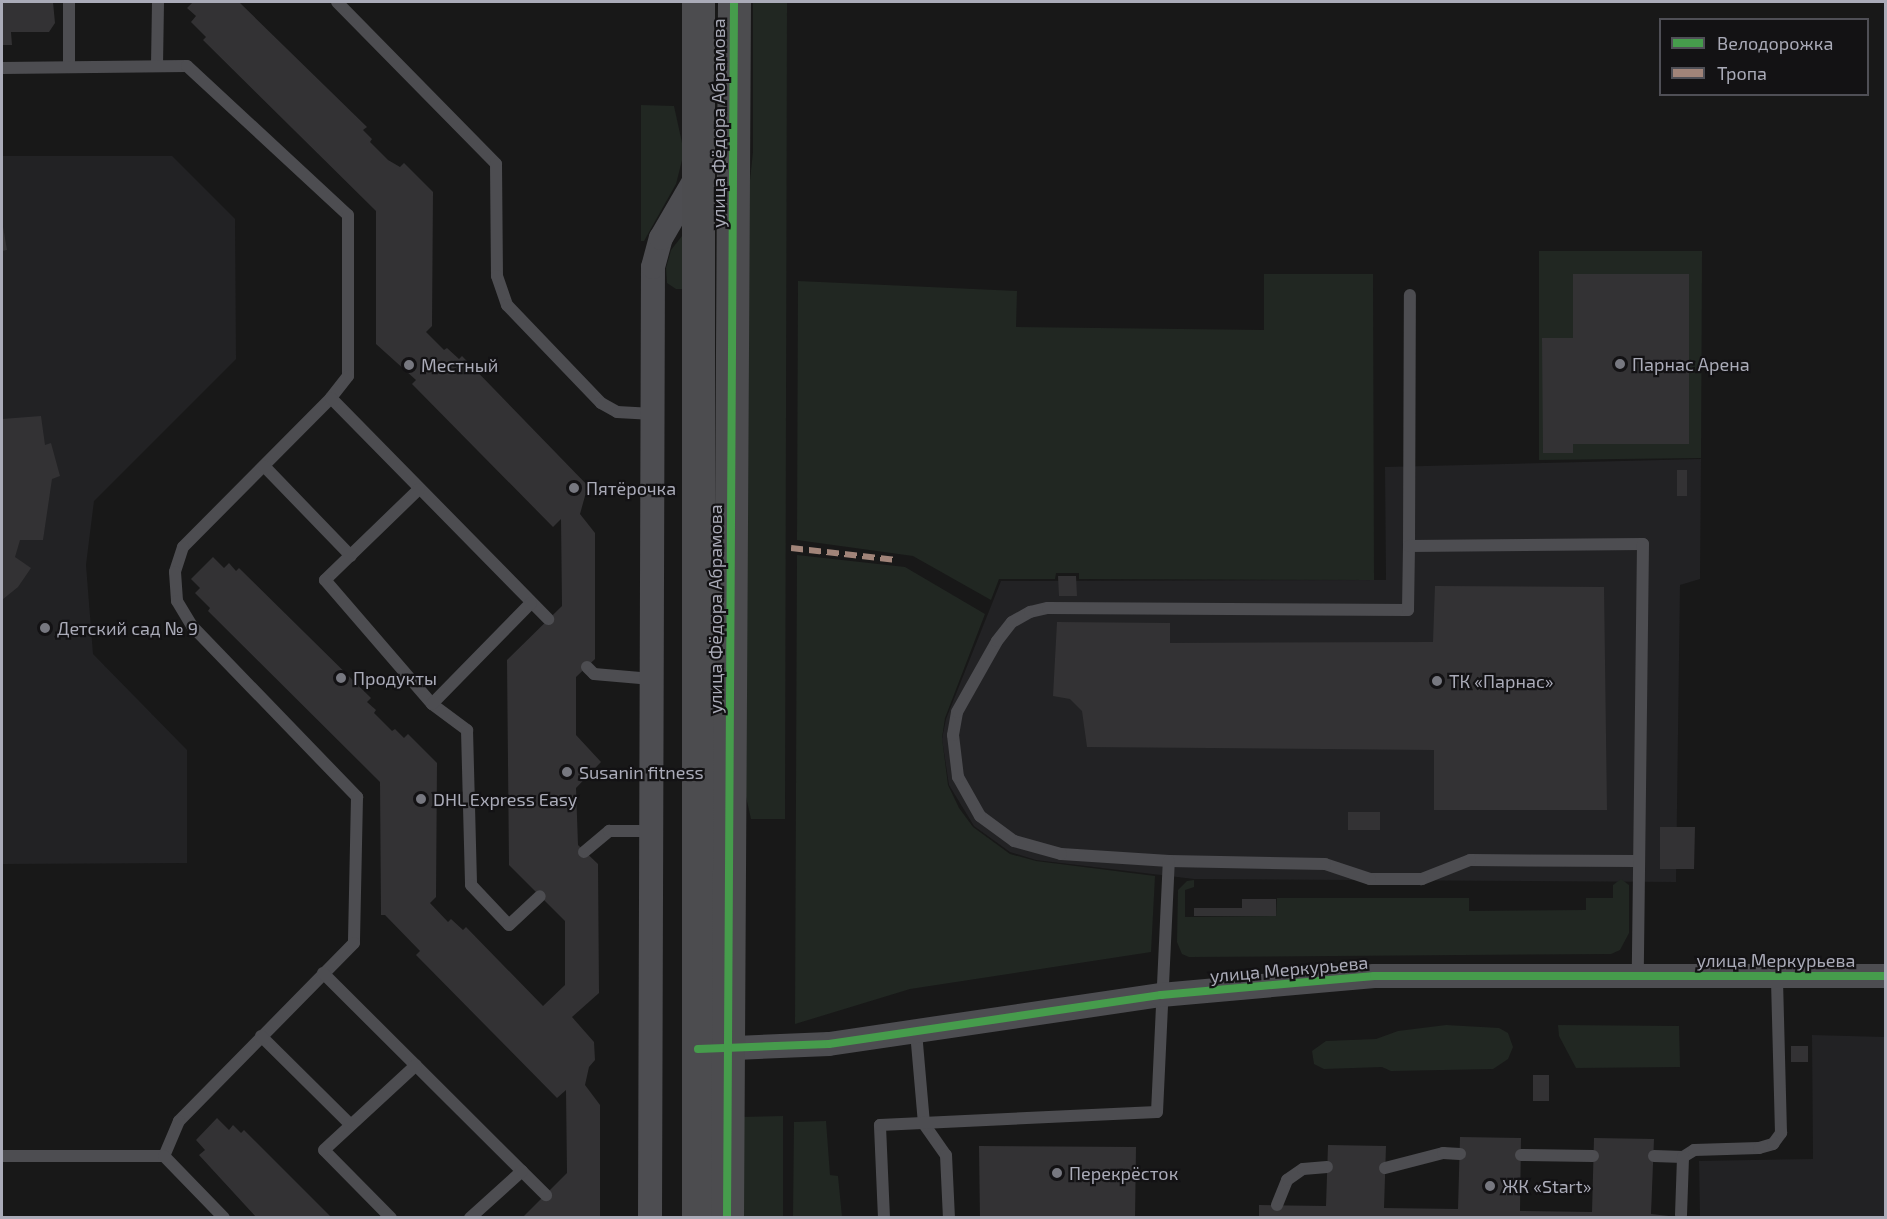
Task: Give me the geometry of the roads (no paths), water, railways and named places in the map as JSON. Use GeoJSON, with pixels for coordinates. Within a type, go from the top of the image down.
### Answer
{"type":"FeatureCollection","features":[{"type":"Feature","properties":{"kind":"street","name":"улица Фёдора Абрамова"},"geometry":{"type":"LineString","coordinates":[[698,2],[713,1049],[727,1218]]}},
{"type":"Feature","properties":{"kind":"street","name":"улица Фёдора Абрамова"},"geometry":{"type":"LineString","coordinates":[[698,1218],[713,1049],[734,2]]}},
{"type":"Feature","properties":{"kind":"street"},"geometry":{"type":"LineString","coordinates":[[650,1218],[653,414],[656,253],[700,171]]}},
{"type":"Feature","properties":{"kind":"street","name":"улица Меркурьева"},"geometry":{"type":"LineString","coordinates":[[713,1049],[829,1044],[1161,995],[1374,976],[1886,976]]}},
{"type":"Feature","properties":{"kind":"lane"},"geometry":{"type":"LineString","coordinates":[[69,2],[69,67]]}},
{"type":"Feature","properties":{"kind":"lane"},"geometry":{"type":"LineString","coordinates":[[157,66],[159,2]]}},
{"type":"Feature","properties":{"kind":"lane"},"geometry":{"type":"LineString","coordinates":[[338,2],[496,164],[497,276],[507,305],[601,403],[616,412],[653,414]]}},
{"type":"Feature","properties":{"kind":"lane"},"geometry":{"type":"LineString","coordinates":[[2,68],[187,66],[348,215],[348,376],[331,398],[183,547],[175,572],[177,601],[192,626],[357,797],[354,943],[179,1121],[164,1156]]}},
{"type":"Feature","properties":{"kind":"lane"},"geometry":{"type":"LineString","coordinates":[[1410,295],[1408,610],[1048,608],[1030,612],[1012,622],[997,641],[966,693],[953,735],[958,777],[980,816],[1014,841],[1061,854],[1169,861],[1325,864],[1370,879],[1422,879],[1470,860],[1638,861]]}},
{"type":"Feature","properties":{"kind":"lane"},"geometry":{"type":"LineString","coordinates":[[331,398],[548,619]]}},
{"type":"Feature","properties":{"kind":"lane"},"geometry":{"type":"LineString","coordinates":[[264,466],[351,556]]}},
{"type":"Feature","properties":{"kind":"lane"},"geometry":{"type":"LineString","coordinates":[[419,489],[325,580],[432,704],[467,730],[471,885],[509,925],[540,896]]}},
{"type":"Feature","properties":{"kind":"lane"},"geometry":{"type":"LineString","coordinates":[[1409,546],[1643,544],[1638,975]]}},
{"type":"Feature","properties":{"kind":"lane"},"geometry":{"type":"LineString","coordinates":[[432,704],[531,603]]}},
{"type":"Feature","properties":{"kind":"lane"},"geometry":{"type":"LineString","coordinates":[[587,667],[594,674],[652,679]]}},
{"type":"Feature","properties":{"kind":"lane"},"geometry":{"type":"LineString","coordinates":[[584,852],[609,831],[651,831]]}},
{"type":"Feature","properties":{"kind":"lane"},"geometry":{"type":"LineString","coordinates":[[884,1218],[880,1125],[1156,1112],[1169,861]]}},
{"type":"Feature","properties":{"kind":"lane"},"geometry":{"type":"LineString","coordinates":[[323,973],[546,1195]]}},
{"type":"Feature","properties":{"kind":"lane"},"geometry":{"type":"LineString","coordinates":[[1654,1156],[1683,1157],[1694,1150],[1759,1148],[1773,1144],[1781,1133],[1777,975]]}},
{"type":"Feature","properties":{"kind":"lane"},"geometry":{"type":"LineString","coordinates":[[915,1032],[924,1124],[946,1155],[949,1218]]}},
{"type":"Feature","properties":{"kind":"lane"},"geometry":{"type":"LineString","coordinates":[[261,1036],[350,1124]]}},
{"type":"Feature","properties":{"kind":"lane"},"geometry":{"type":"LineString","coordinates":[[391,1218],[324,1150],[416,1065]]}},
{"type":"Feature","properties":{"kind":"lane"},"geometry":{"type":"LineString","coordinates":[[1385,1168],[1443,1153],[1460,1154]]}},
{"type":"Feature","properties":{"kind":"lane"},"geometry":{"type":"LineString","coordinates":[[1521,1155],[1593,1156]]}},
{"type":"Feature","properties":{"kind":"lane"},"geometry":{"type":"LineString","coordinates":[[2,1156],[164,1156],[224,1218]]}},
{"type":"Feature","properties":{"kind":"lane"},"geometry":{"type":"LineString","coordinates":[[1681,1215],[1683,1157]]}},
{"type":"Feature","properties":{"kind":"lane"},"geometry":{"type":"LineString","coordinates":[[1277,1205],[1287,1180],[1303,1169],[1328,1167]]}},
{"type":"Feature","properties":{"kind":"lane"},"geometry":{"type":"LineString","coordinates":[[470,1218],[522,1171]]}},
{"type":"Feature","properties":{"kind":"place","name":"Парнас Арена"},"geometry":{"type":"Point","coordinates":[1620,364]}},
{"type":"Feature","properties":{"kind":"place","name":"Местный"},"geometry":{"type":"Point","coordinates":[409,365]}},
{"type":"Feature","properties":{"kind":"place","name":"Пятёрочка"},"geometry":{"type":"Point","coordinates":[574,488]}},
{"type":"Feature","properties":{"kind":"place","name":"Детский сад № 9"},"geometry":{"type":"Point","coordinates":[45,628]}},
{"type":"Feature","properties":{"kind":"place","name":"Продукты"},"geometry":{"type":"Point","coordinates":[341,678]}},
{"type":"Feature","properties":{"kind":"place","name":"ТК «Парнас»"},"geometry":{"type":"Point","coordinates":[1437,681]}},
{"type":"Feature","properties":{"kind":"place","name":"Susanin fitness"},"geometry":{"type":"Point","coordinates":[567,772]}},
{"type":"Feature","properties":{"kind":"place","name":"DHL Express Easy"},"geometry":{"type":"Point","coordinates":[421,799]}},
{"type":"Feature","properties":{"kind":"place","name":"Перекрёсток"},"geometry":{"type":"Point","coordinates":[1057,1173]}},
{"type":"Feature","properties":{"kind":"place","name":"ЖК «Start»"},"geometry":{"type":"Point","coordinates":[1490,1186]}}]}
